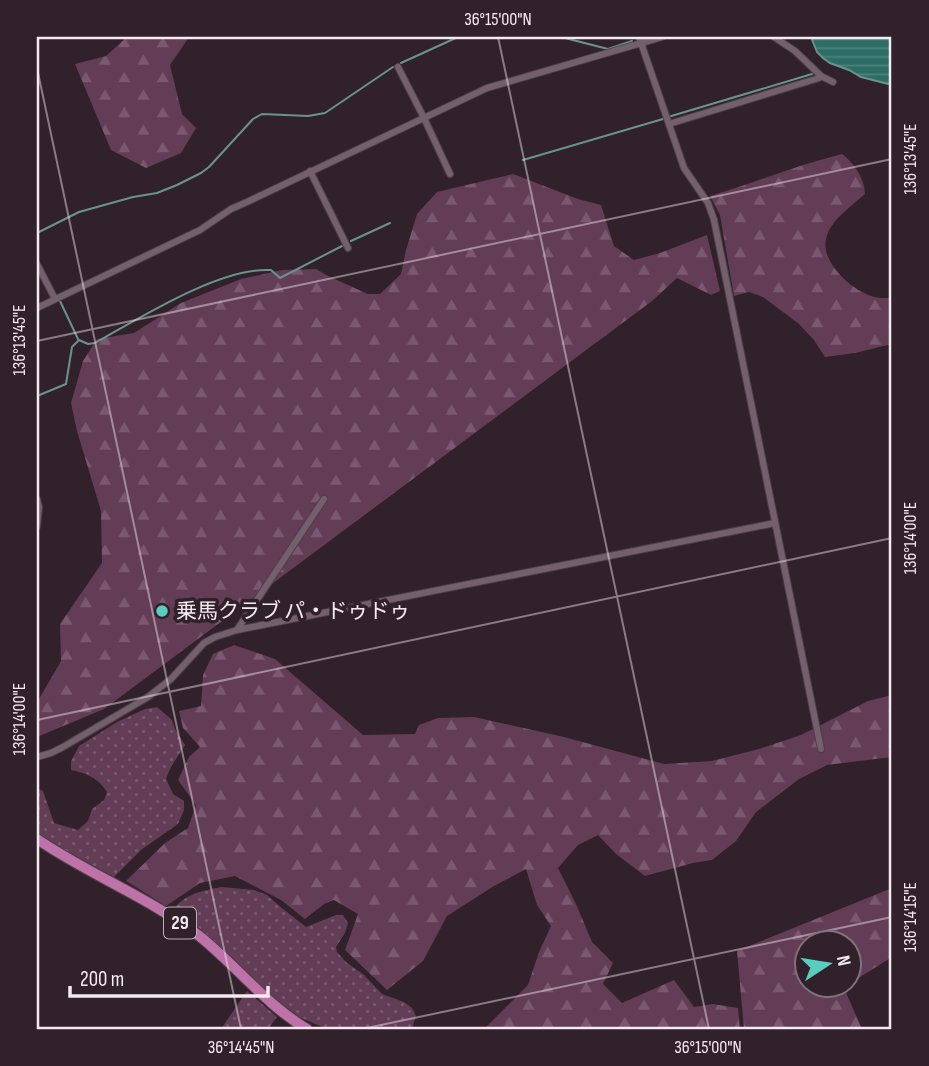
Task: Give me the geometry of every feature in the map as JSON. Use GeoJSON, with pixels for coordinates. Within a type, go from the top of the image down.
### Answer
{"type":"FeatureCollection","features":[{"type":"Feature","properties":{"kind":"main road","name":"29"},"geometry":{"type":"LineString","coordinates":[[37,839],[192,931],[264,996],[307,1029]]}},
{"type":"Feature","properties":{"kind":"street"},"geometry":{"type":"LineString","coordinates":[[37,308],[200,230],[231,209],[487,88],[640,40],[662,37]]}},
{"type":"Feature","properties":{"kind":"street"},"geometry":{"type":"LineString","coordinates":[[774,37],[795,51],[821,76],[833,82]]}},
{"type":"Feature","properties":{"kind":"street"},"geometry":{"type":"LineString","coordinates":[[640,40],[684,168],[708,204],[714,220],[821,749]]}},
{"type":"Feature","properties":{"kind":"street"},"geometry":{"type":"LineString","coordinates":[[398,68],[450,174]]}},
{"type":"Feature","properties":{"kind":"street"},"geometry":{"type":"LineString","coordinates":[[669,124],[821,76]]}},
{"type":"Feature","properties":{"kind":"street"},"geometry":{"type":"LineString","coordinates":[[310,172],[348,248]]}},
{"type":"Feature","properties":{"kind":"street"},"geometry":{"type":"LineString","coordinates":[[37,264],[55,299]]}},
{"type":"Feature","properties":{"kind":"street"},"geometry":{"type":"LineString","coordinates":[[37,499],[37,526]]}},
{"type":"Feature","properties":{"kind":"street"},"geometry":{"type":"LineString","coordinates":[[237,630],[324,499]]}},
{"type":"Feature","properties":{"kind":"street"},"geometry":{"type":"LineString","coordinates":[[37,757],[63,747],[148,697],[171,679],[204,643],[237,630],[775,523]]}},
{"type":"Feature","properties":{"kind":"green space"},"geometry":{"type":"Polygon","coordinates":[[[127,37],[189,37],[170,65],[182,114],[196,128],[181,153],[146,168],[111,150],[75,64],[106,56],[127,37]]]}},
{"type":"Feature","properties":{"kind":"green space"},"geometry":{"type":"Polygon","coordinates":[[[842,154],[858,172],[865,194],[832,226],[826,239],[826,249],[835,268],[852,285],[872,296],[892,297],[892,344],[825,357],[799,324],[763,297],[749,292],[734,296],[720,215],[710,196],[842,154]]]}},
{"type":"Feature","properties":{"kind":"green space"},"geometry":{"type":"Polygon","coordinates":[[[513,174],[601,205],[614,246],[634,260],[707,235],[720,291],[711,295],[677,278],[652,301],[104,709],[37,737],[37,700],[61,661],[60,624],[102,563],[101,511],[71,403],[83,361],[97,339],[134,333],[181,303],[241,279],[282,270],[316,269],[368,294],[380,294],[401,274],[417,214],[437,192],[513,174]]]}},
{"type":"Feature","properties":{"kind":"green space"},"geometry":{"type":"Polygon","coordinates":[[[234,645],[275,659],[363,735],[415,734],[419,725],[438,718],[474,717],[564,737],[664,764],[712,761],[801,735],[868,701],[892,695],[892,757],[827,765],[799,779],[756,812],[736,841],[712,860],[645,876],[616,854],[598,835],[578,845],[558,868],[592,942],[613,963],[603,984],[622,1003],[674,980],[694,1007],[713,1004],[738,1008],[740,1029],[484,1029],[528,985],[551,926],[537,905],[526,869],[447,916],[423,961],[387,990],[345,950],[358,914],[334,900],[324,904],[305,919],[281,900],[235,876],[200,883],[166,906],[126,881],[165,843],[188,828],[196,805],[178,780],[189,757],[200,747],[183,728],[179,711],[201,706],[203,675],[213,654],[234,645]]]}},
{"type":"Feature","properties":{"kind":"green space"},"geometry":{"type":"Polygon","coordinates":[[[157,707],[172,720],[185,745],[166,779],[173,794],[184,801],[184,810],[178,824],[141,850],[114,877],[37,835],[37,788],[43,791],[54,823],[78,830],[88,821],[92,809],[104,800],[107,792],[92,777],[71,770],[71,761],[79,746],[117,722],[145,709],[157,707]]]}},
{"type":"Feature","properties":{"kind":"green space"},"geometry":{"type":"Polygon","coordinates":[[[222,887],[254,890],[267,895],[306,927],[336,915],[343,915],[348,923],[336,947],[337,952],[382,994],[412,1008],[416,1016],[412,1029],[327,1029],[299,1017],[270,995],[199,928],[173,911],[188,897],[222,887]]]}},
{"type":"Feature","properties":{"kind":"green space"},"geometry":{"type":"Polygon","coordinates":[[[892,888],[892,957],[862,976],[862,930],[792,930],[792,1000],[849,1000],[862,1029],[744,1029],[737,951],[892,888]]]}},
{"type":"Feature","properties":{"kind":"green space"},"geometry":{"type":"Polygon","coordinates":[[[247,991],[277,1017],[268,1029],[221,1029],[247,991]]]}},
{"type":"Feature","properties":{"kind":"shaded area"},"geometry":{"type":"Polygon","coordinates":[[[811,37],[892,37],[892,85],[861,77],[830,63],[817,52],[811,37]]]}},
{"type":"Feature","properties":{"kind":"waterway"},"geometry":{"type":"LineString","coordinates":[[401,63],[458,37]]}},
{"type":"Feature","properties":{"kind":"waterway"},"geometry":{"type":"LineString","coordinates":[[561,37],[608,49],[632,41]]}},
{"type":"Feature","properties":{"kind":"waterway"},"geometry":{"type":"LineString","coordinates":[[37,233],[79,212],[157,193],[177,185],[209,167],[253,119],[262,114],[308,116],[325,113],[393,67]]}},
{"type":"Feature","properties":{"kind":"waterway"},"geometry":{"type":"LineString","coordinates":[[668,117],[812,74]]}},
{"type":"Feature","properties":{"kind":"waterway"},"geometry":{"type":"LineString","coordinates":[[523,160],[663,119]]}},
{"type":"Feature","properties":{"kind":"waterway"},"geometry":{"type":"LineString","coordinates":[[351,241],[390,223]]}},
{"type":"Feature","properties":{"kind":"waterway"},"geometry":{"type":"LineString","coordinates":[[37,396],[66,384],[72,347],[79,340],[88,344],[95,343],[205,285],[251,271],[271,270],[280,278],[342,246]]}},
{"type":"Feature","properties":{"kind":"waterway"},"geometry":{"type":"LineString","coordinates":[[60,301],[78,339]]}},
{"type":"Feature","properties":{"kind":"place","name":"乗馬クラブ パ・ドゥドゥ"},"geometry":{"type":"Point","coordinates":[162,611]}}]}
